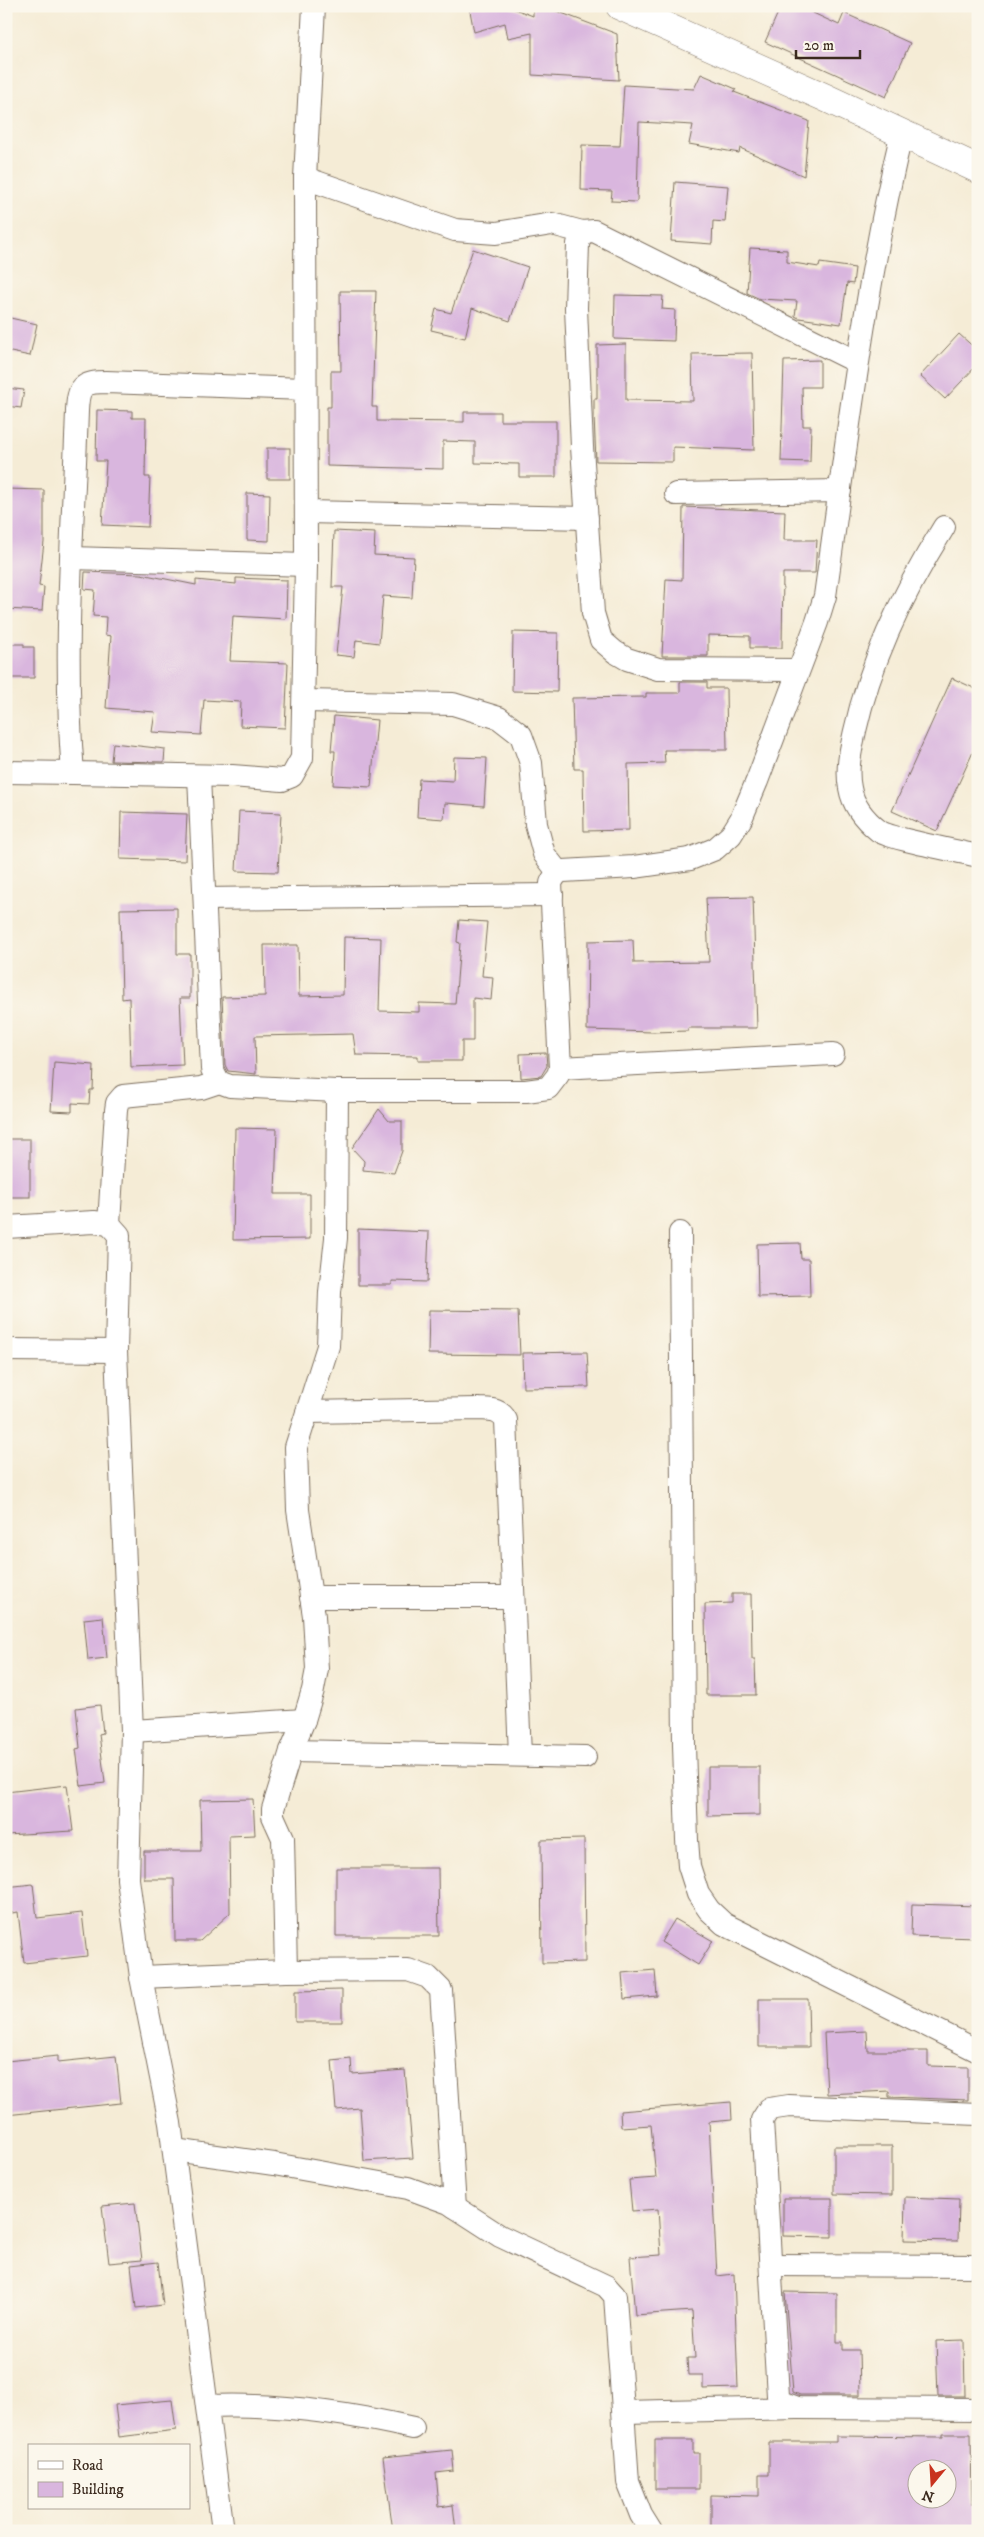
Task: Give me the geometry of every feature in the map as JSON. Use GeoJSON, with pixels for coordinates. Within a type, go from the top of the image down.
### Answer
{"type":"FeatureCollection","features":[{"type":"Feature","properties":{"kind":"main road"},"geometry":{"type":"LineString","coordinates":[[620,6],[902,132],[978,169]]}},
{"type":"Feature","properties":{"kind":"street"},"geometry":{"type":"LineString","coordinates":[[6,772],[200,776],[282,780],[292,776],[302,758],[306,565],[305,178],[314,6]]}},
{"type":"Feature","properties":{"kind":"street"},"geometry":{"type":"LineString","coordinates":[[558,872],[634,867],[690,859],[715,848],[731,836],[741,819],[757,781],[825,596],[857,362],[891,175],[902,132]]}},
{"type":"Feature","properties":{"kind":"street"},"geometry":{"type":"LineString","coordinates":[[305,178],[455,230],[496,233],[552,224],[582,232],[594,231],[857,362]]}},
{"type":"Feature","properties":{"kind":"street"},"geometry":{"type":"LineString","coordinates":[[582,232],[578,244],[576,308],[593,613],[601,640],[615,652],[641,664],[658,669],[798,670]]}},
{"type":"Feature","properties":{"kind":"street"},"geometry":{"type":"LineString","coordinates":[[74,773],[70,741],[72,558],[77,405],[80,392],[90,382],[305,389]]}},
{"type":"Feature","properties":{"kind":"street"},"geometry":{"type":"LineString","coordinates":[[676,494],[840,491]]}},
{"type":"Feature","properties":{"kind":"street"},"geometry":{"type":"LineString","coordinates":[[306,512],[587,518]]}},
{"type":"Feature","properties":{"kind":"street"},"geometry":{"type":"LineString","coordinates":[[944,527],[916,572],[878,654],[858,718],[851,750],[850,788],[861,814],[881,833],[978,856]]}},
{"type":"Feature","properties":{"kind":"street"},"geometry":{"type":"LineString","coordinates":[[72,558],[306,565]]}},
{"type":"Feature","properties":{"kind":"street"},"geometry":{"type":"LineString","coordinates":[[304,701],[453,704],[499,718],[521,735],[530,763],[536,824],[544,854],[558,872]]}},
{"type":"Feature","properties":{"kind":"street"},"geometry":{"type":"LineString","coordinates":[[200,776],[212,1069],[219,1082]]}},
{"type":"Feature","properties":{"kind":"street"},"geometry":{"type":"LineString","coordinates":[[109,1224],[116,1110],[117,1103],[123,1096],[200,1088],[219,1082],[230,1086],[337,1091],[526,1091],[548,1088],[554,1083],[560,1068],[551,884],[558,872]]}},
{"type":"Feature","properties":{"kind":"street"},"geometry":{"type":"LineString","coordinates":[[205,899],[552,894]]}},
{"type":"Feature","properties":{"kind":"street"},"geometry":{"type":"LineString","coordinates":[[560,1068],[833,1054]]}},
{"type":"Feature","properties":{"kind":"street"},"geometry":{"type":"LineString","coordinates":[[286,1971],[283,1838],[273,1816],[272,1809],[291,1751],[304,1720],[317,1669],[311,1597],[298,1510],[296,1447],[328,1346],[330,1292],[336,1238],[337,1091]]}},
{"type":"Feature","properties":{"kind":"street"},"geometry":{"type":"LineString","coordinates":[[6,1227],[94,1222],[109,1224],[119,1235],[116,1351],[132,1731],[128,1880],[141,1977],[174,2150],[222,2531]]}},
{"type":"Feature","properties":{"kind":"street"},"geometry":{"type":"LineString","coordinates":[[680,1234],[684,1746],[689,1866],[698,1894],[709,1910],[724,1924],[978,2051]]}},
{"type":"Feature","properties":{"kind":"street"},"geometry":{"type":"LineString","coordinates":[[6,1350],[116,1351]]}},
{"type":"Feature","properties":{"kind":"street"},"geometry":{"type":"LineString","coordinates":[[307,1412],[478,1409],[492,1410],[503,1414],[506,1420],[520,1755]]}},
{"type":"Feature","properties":{"kind":"street"},"geometry":{"type":"LineString","coordinates":[[311,1597],[513,1597]]}},
{"type":"Feature","properties":{"kind":"street"},"geometry":{"type":"LineString","coordinates":[[132,1731],[304,1720]]}},
{"type":"Feature","properties":{"kind":"street"},"geometry":{"type":"LineString","coordinates":[[291,1751],[585,1757]]}},
{"type":"Feature","properties":{"kind":"street"},"geometry":{"type":"LineString","coordinates":[[141,1977],[286,1971],[408,1970],[428,1978],[441,1990],[455,2207]]}},
{"type":"Feature","properties":{"kind":"street"},"geometry":{"type":"LineString","coordinates":[[798,2408],[780,2402],[778,2396],[762,2120],[769,2109],[788,2106],[978,2114]]}},
{"type":"Feature","properties":{"kind":"street"},"geometry":{"type":"LineString","coordinates":[[174,2150],[274,2164],[408,2188],[455,2207],[500,2236],[606,2286],[615,2296],[628,2482],[641,2515],[651,2531]]}},
{"type":"Feature","properties":{"kind":"street"},"geometry":{"type":"LineString","coordinates":[[771,2265],[978,2266]]}},
{"type":"Feature","properties":{"kind":"street"},"geometry":{"type":"LineString","coordinates":[[207,2406],[250,2404],[308,2408],[352,2414],[413,2428]]}},
{"type":"Feature","properties":{"kind":"street"},"geometry":{"type":"LineString","coordinates":[[624,2412],[798,2408],[978,2409]]}},
{"type":"Feature","properties":{"kind":"building"},"geometry":{"type":"Polygon","coordinates":[[[469,6],[507,6],[533,16],[533,6],[543,6],[617,34],[619,80],[532,75],[532,33],[508,38],[505,23],[474,32],[469,6]]]}},
{"type":"Feature","properties":{"kind":"building"},"geometry":{"type":"Polygon","coordinates":[[[781,6],[798,6],[839,25],[844,13],[910,43],[886,97],[765,42],[781,6]]]}},
{"type":"Feature","properties":{"kind":"building"},"geometry":{"type":"Polygon","coordinates":[[[701,74],[736,89],[734,92],[809,121],[804,176],[740,148],[739,153],[689,144],[693,125],[639,122],[637,202],[611,201],[612,191],[581,190],[582,145],[620,146],[624,85],[694,89],[701,74]]]}},
{"type":"Feature","properties":{"kind":"building"},"geometry":{"type":"Polygon","coordinates":[[[675,182],[728,186],[725,222],[713,221],[712,244],[671,241],[675,182]]]}},
{"type":"Feature","properties":{"kind":"building"},"geometry":{"type":"Polygon","coordinates":[[[750,248],[787,250],[787,262],[819,267],[820,263],[855,268],[853,284],[847,283],[841,324],[795,316],[797,301],[760,299],[747,293],[750,248]]]}},
{"type":"Feature","properties":{"kind":"building"},"geometry":{"type":"Polygon","coordinates":[[[473,249],[528,267],[510,321],[472,308],[465,338],[431,330],[436,309],[451,313],[473,249]]]}},
{"type":"Feature","properties":{"kind":"building"},"geometry":{"type":"Polygon","coordinates":[[[340,291],[376,291],[372,407],[377,407],[377,421],[464,422],[464,412],[500,412],[500,421],[556,421],[556,477],[519,477],[519,464],[475,463],[475,442],[443,441],[443,469],[327,466],[327,407],[331,407],[331,371],[341,371],[340,291]]]}},
{"type":"Feature","properties":{"kind":"building"},"geometry":{"type":"Polygon","coordinates":[[[615,295],[663,296],[662,309],[675,310],[674,341],[614,339],[615,295]]]}},
{"type":"Feature","properties":{"kind":"building"},"geometry":{"type":"Polygon","coordinates":[[[6,317],[37,324],[30,356],[6,351],[6,317]]]}},
{"type":"Feature","properties":{"kind":"building"},"geometry":{"type":"Polygon","coordinates":[[[959,334],[978,351],[978,364],[945,399],[920,376],[959,334]]]}},
{"type":"Feature","properties":{"kind":"building"},"geometry":{"type":"Polygon","coordinates":[[[626,344],[626,400],[693,401],[692,354],[752,353],[754,450],[673,447],[673,462],[596,461],[594,399],[597,399],[597,345],[626,344]]]}},
{"type":"Feature","properties":{"kind":"building"},"geometry":{"type":"Polygon","coordinates":[[[820,360],[820,387],[802,387],[803,426],[811,426],[810,462],[781,461],[784,361],[820,360]]]}},
{"type":"Feature","properties":{"kind":"building"},"geometry":{"type":"Polygon","coordinates":[[[6,388],[24,390],[21,408],[6,406],[6,388]]]}},
{"type":"Feature","properties":{"kind":"building"},"geometry":{"type":"Polygon","coordinates":[[[97,410],[132,411],[132,418],[146,418],[145,477],[150,477],[148,527],[102,525],[106,461],[96,461],[97,410]]]}},
{"type":"Feature","properties":{"kind":"building"},"geometry":{"type":"Polygon","coordinates":[[[267,448],[290,448],[290,479],[267,479],[267,448]]]}},
{"type":"Feature","properties":{"kind":"building"},"geometry":{"type":"Polygon","coordinates":[[[6,489],[44,490],[44,542],[39,586],[44,587],[42,611],[6,609],[6,489]]]}},
{"type":"Feature","properties":{"kind":"building"},"geometry":{"type":"Polygon","coordinates":[[[247,493],[270,494],[269,541],[247,540],[247,493]]]}},
{"type":"Feature","properties":{"kind":"building"},"geometry":{"type":"Polygon","coordinates":[[[683,507],[785,511],[784,540],[817,540],[815,573],[783,573],[782,648],[750,648],[750,636],[708,635],[708,656],[662,656],[666,579],[682,580],[683,507]]]}},
{"type":"Feature","properties":{"kind":"building"},"geometry":{"type":"Polygon","coordinates":[[[334,531],[375,533],[374,555],[414,557],[412,598],[383,596],[379,643],[356,640],[354,657],[336,655],[343,587],[332,587],[334,531]]]}},
{"type":"Feature","properties":{"kind":"building"},"geometry":{"type":"Polygon","coordinates":[[[85,572],[141,574],[196,585],[196,580],[236,584],[236,578],[287,580],[286,619],[233,616],[230,661],[288,663],[285,728],[240,726],[241,702],[204,700],[201,735],[152,732],[155,712],[106,708],[111,636],[105,635],[106,617],[93,616],[95,590],[84,589],[85,572]]]}},
{"type":"Feature","properties":{"kind":"building"},"geometry":{"type":"Polygon","coordinates":[[[513,632],[558,633],[557,692],[512,691],[513,632]]]}},
{"type":"Feature","properties":{"kind":"building"},"geometry":{"type":"Polygon","coordinates":[[[6,644],[24,644],[24,647],[34,647],[34,678],[6,678],[6,644]]]}},
{"type":"Feature","properties":{"kind":"building"},"geometry":{"type":"Polygon","coordinates":[[[952,678],[978,690],[978,741],[937,831],[892,811],[952,678]]]}},
{"type":"Feature","properties":{"kind":"building"},"geometry":{"type":"Polygon","coordinates":[[[680,682],[707,682],[707,688],[726,688],[727,750],[664,750],[665,763],[628,764],[629,830],[584,831],[583,769],[574,769],[572,698],[646,697],[646,693],[680,693],[680,682]]]}},
{"type":"Feature","properties":{"kind":"building"},"geometry":{"type":"Polygon","coordinates":[[[334,716],[377,720],[371,787],[333,785],[335,751],[331,751],[334,716]]]}},
{"type":"Feature","properties":{"kind":"building"},"geometry":{"type":"Polygon","coordinates":[[[113,743],[165,749],[164,762],[111,761],[113,743]]]}},
{"type":"Feature","properties":{"kind":"building"},"geometry":{"type":"Polygon","coordinates":[[[454,757],[487,758],[484,806],[445,803],[444,819],[417,817],[419,779],[453,781],[454,757]]]}},
{"type":"Feature","properties":{"kind":"building"},"geometry":{"type":"Polygon","coordinates":[[[239,811],[281,813],[278,872],[236,871],[239,811]]]}},
{"type":"Feature","properties":{"kind":"building"},"geometry":{"type":"Polygon","coordinates":[[[121,812],[187,814],[185,861],[120,859],[121,812]]]}},
{"type":"Feature","properties":{"kind":"building"},"geometry":{"type":"Polygon","coordinates":[[[753,897],[757,1028],[688,1028],[688,1031],[652,1032],[587,1030],[588,941],[633,940],[634,963],[709,962],[706,898],[753,897]]]}},
{"type":"Feature","properties":{"kind":"building"},"geometry":{"type":"Polygon","coordinates":[[[177,908],[177,954],[190,954],[190,998],[180,998],[183,1065],[131,1067],[129,998],[122,999],[120,909],[177,908]]]}},
{"type":"Feature","properties":{"kind":"building"},"geometry":{"type":"Polygon","coordinates":[[[459,920],[487,922],[482,976],[493,977],[491,1000],[473,998],[473,1041],[462,1041],[462,1061],[418,1061],[418,1056],[356,1055],[353,1034],[255,1036],[256,1074],[228,1071],[225,1065],[222,997],[265,996],[264,945],[298,945],[299,996],[343,995],[344,937],[381,938],[379,1011],[419,1012],[419,1003],[455,1004],[460,943],[457,942],[459,920]]]}},
{"type":"Feature","properties":{"kind":"building"},"geometry":{"type":"Polygon","coordinates":[[[546,1053],[547,1066],[541,1076],[521,1078],[520,1054],[546,1053]]]}},
{"type":"Feature","properties":{"kind":"building"},"geometry":{"type":"Polygon","coordinates":[[[54,1062],[94,1065],[93,1090],[90,1090],[89,1104],[72,1103],[72,1112],[51,1111],[54,1062]]]}},
{"type":"Feature","properties":{"kind":"building"},"geometry":{"type":"Polygon","coordinates":[[[379,1109],[389,1121],[402,1121],[402,1151],[394,1173],[363,1170],[364,1161],[352,1148],[379,1109]]]}},
{"type":"Feature","properties":{"kind":"building"},"geometry":{"type":"Polygon","coordinates":[[[235,1128],[277,1129],[275,1194],[310,1194],[310,1239],[233,1240],[235,1128]]]}},
{"type":"Feature","properties":{"kind":"building"},"geometry":{"type":"Polygon","coordinates":[[[6,1139],[30,1139],[30,1197],[6,1197],[6,1139]]]}},
{"type":"Feature","properties":{"kind":"building"},"geometry":{"type":"Polygon","coordinates":[[[358,1229],[429,1232],[427,1282],[392,1281],[392,1285],[358,1285],[358,1229]]]}},
{"type":"Feature","properties":{"kind":"building"},"geometry":{"type":"Polygon","coordinates":[[[800,1243],[801,1259],[809,1259],[810,1296],[758,1297],[757,1244],[800,1243]]]}},
{"type":"Feature","properties":{"kind":"building"},"geometry":{"type":"Polygon","coordinates":[[[429,1310],[518,1311],[520,1355],[428,1354],[429,1310]]]}},
{"type":"Feature","properties":{"kind":"building"},"geometry":{"type":"Polygon","coordinates":[[[587,1352],[589,1387],[523,1388],[522,1353],[587,1352]]]}},
{"type":"Feature","properties":{"kind":"building"},"geometry":{"type":"Polygon","coordinates":[[[732,1594],[751,1594],[752,1659],[755,1659],[756,1695],[706,1695],[705,1604],[732,1603],[732,1594]]]}},
{"type":"Feature","properties":{"kind":"building"},"geometry":{"type":"Polygon","coordinates":[[[103,1617],[107,1658],[88,1660],[84,1619],[103,1617]]]}},
{"type":"Feature","properties":{"kind":"building"},"geometry":{"type":"Polygon","coordinates":[[[100,1705],[103,1733],[99,1734],[105,1783],[81,1786],[76,1749],[80,1748],[76,1708],[100,1705]]]}},
{"type":"Feature","properties":{"kind":"building"},"geometry":{"type":"Polygon","coordinates":[[[708,1767],[760,1767],[760,1815],[708,1816],[708,1767]]]}},
{"type":"Feature","properties":{"kind":"building"},"geometry":{"type":"Polygon","coordinates":[[[67,1785],[73,1831],[6,1835],[6,1792],[67,1785]]]}},
{"type":"Feature","properties":{"kind":"building"},"geometry":{"type":"Polygon","coordinates":[[[253,1799],[255,1835],[229,1836],[230,1913],[200,1941],[175,1941],[174,1879],[144,1879],[144,1851],[201,1851],[200,1800],[253,1799]]]}},
{"type":"Feature","properties":{"kind":"building"},"geometry":{"type":"Polygon","coordinates":[[[584,1839],[585,1962],[542,1963],[541,1840],[584,1839]]]}},
{"type":"Feature","properties":{"kind":"building"},"geometry":{"type":"Polygon","coordinates":[[[336,1868],[438,1868],[439,1936],[336,1936],[336,1868]]]}},
{"type":"Feature","properties":{"kind":"building"},"geometry":{"type":"Polygon","coordinates":[[[33,1884],[37,1918],[82,1913],[87,1956],[24,1963],[18,1912],[6,1914],[6,1887],[33,1884]]]}},
{"type":"Feature","properties":{"kind":"building"},"geometry":{"type":"Polygon","coordinates":[[[912,1904],[978,1906],[977,1938],[911,1936],[912,1904]]]}},
{"type":"Feature","properties":{"kind":"building"},"geometry":{"type":"Polygon","coordinates":[[[675,1919],[713,1941],[698,1965],[661,1942],[675,1919]]]}},
{"type":"Feature","properties":{"kind":"building"},"geometry":{"type":"Polygon","coordinates":[[[655,1970],[657,1996],[624,1999],[622,1973],[655,1970]]]}},
{"type":"Feature","properties":{"kind":"building"},"geometry":{"type":"Polygon","coordinates":[[[342,1990],[342,2022],[295,2022],[295,1991],[342,1990]]]}},
{"type":"Feature","properties":{"kind":"building"},"geometry":{"type":"Polygon","coordinates":[[[759,1999],[808,1999],[809,2047],[759,2047],[759,1999]]]}},
{"type":"Feature","properties":{"kind":"building"},"geometry":{"type":"Polygon","coordinates":[[[867,2031],[868,2051],[928,2051],[928,2066],[968,2067],[968,2100],[889,2097],[889,2091],[827,2094],[824,2033],[867,2031]]]}},
{"type":"Feature","properties":{"kind":"building"},"geometry":{"type":"Polygon","coordinates":[[[58,2056],[58,2062],[116,2056],[121,2103],[6,2115],[6,2061],[58,2056]]]}},
{"type":"Feature","properties":{"kind":"building"},"geometry":{"type":"Polygon","coordinates":[[[351,2059],[352,2074],[405,2070],[413,2158],[364,2161],[360,2108],[336,2110],[332,2061],[351,2059]]]}},
{"type":"Feature","properties":{"kind":"building"},"geometry":{"type":"Polygon","coordinates":[[[731,2102],[732,2120],[709,2122],[717,2276],[734,2274],[738,2388],[703,2389],[703,2375],[688,2375],[687,2358],[695,2358],[692,2311],[635,2315],[630,2257],[661,2255],[658,2209],[632,2211],[629,2180],[656,2178],[651,2125],[621,2127],[620,2111],[731,2102]]]}},
{"type":"Feature","properties":{"kind":"building"},"geometry":{"type":"Polygon","coordinates":[[[834,2146],[892,2146],[892,2195],[834,2194],[834,2146]]]}},
{"type":"Feature","properties":{"kind":"building"},"geometry":{"type":"Polygon","coordinates":[[[905,2197],[959,2199],[958,2241],[904,2240],[905,2197]]]}},
{"type":"Feature","properties":{"kind":"building"},"geometry":{"type":"Polygon","coordinates":[[[783,2198],[832,2198],[832,2237],[783,2236],[783,2198]]]}},
{"type":"Feature","properties":{"kind":"building"},"geometry":{"type":"Polygon","coordinates":[[[135,2203],[142,2260],[109,2263],[102,2206],[135,2203]]]}},
{"type":"Feature","properties":{"kind":"building"},"geometry":{"type":"Polygon","coordinates":[[[158,2262],[163,2305],[136,2308],[131,2265],[158,2262]]]}},
{"type":"Feature","properties":{"kind":"building"},"geometry":{"type":"Polygon","coordinates":[[[785,2292],[837,2293],[837,2342],[843,2342],[843,2350],[859,2350],[860,2395],[800,2395],[793,2392],[785,2292]]]}},
{"type":"Feature","properties":{"kind":"building"},"geometry":{"type":"Polygon","coordinates":[[[964,2340],[965,2396],[938,2396],[936,2341],[964,2340]]]}},
{"type":"Feature","properties":{"kind":"building"},"geometry":{"type":"Polygon","coordinates":[[[172,2400],[176,2430],[119,2437],[115,2405],[172,2400]]]}},
{"type":"Feature","properties":{"kind":"building"},"geometry":{"type":"Polygon","coordinates":[[[943,2434],[971,2434],[972,2504],[978,2504],[978,2531],[711,2531],[711,2495],[759,2496],[759,2475],[769,2475],[769,2442],[836,2442],[836,2436],[943,2437],[943,2434]]]}},
{"type":"Feature","properties":{"kind":"building"},"geometry":{"type":"Polygon","coordinates":[[[655,2440],[693,2440],[693,2453],[699,2453],[699,2489],[655,2489],[655,2440]]]}},
{"type":"Feature","properties":{"kind":"building"},"geometry":{"type":"Polygon","coordinates":[[[452,2450],[454,2471],[436,2473],[439,2507],[453,2505],[456,2531],[440,2531],[440,2528],[393,2531],[383,2457],[452,2450]]]}}]}
